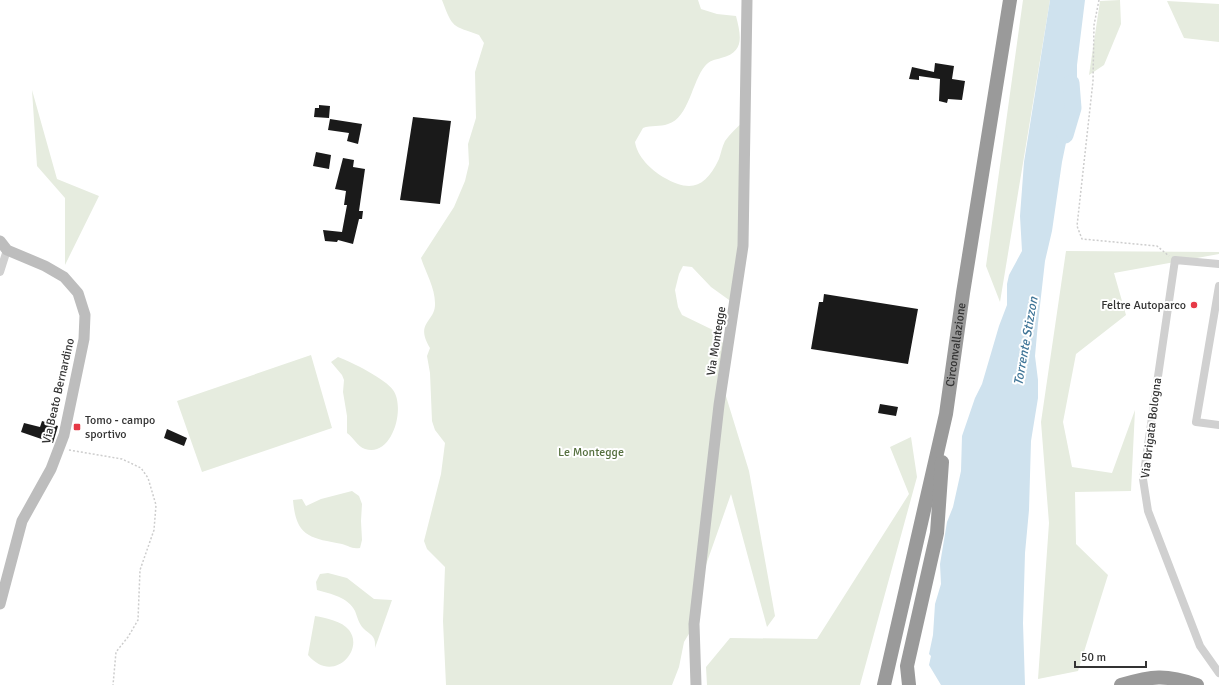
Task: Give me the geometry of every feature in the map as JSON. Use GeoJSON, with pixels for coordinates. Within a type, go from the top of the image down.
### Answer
{"type":"FeatureCollection","features":[{"type":"Feature","properties":{"kind":"highway","name":"Circonvallazione"},"geometry":{"type":"LineString","coordinates":[[884,685],[946,414],[963,293],[1010,0]]}},
{"type":"Feature","properties":{"kind":"highway"},"geometry":{"type":"LineString","coordinates":[[909,685],[907,666],[937,533],[946,414]]}},
{"type":"Feature","properties":{"kind":"highway"},"geometry":{"type":"LineString","coordinates":[[1121,685],[1149,677],[1176,678],[1197,685]]}},
{"type":"Feature","properties":{"kind":"street","name":"Via Montegge"},"geometry":{"type":"LineString","coordinates":[[696,685],[694,624],[719,405],[742,246],[747,0]]}},
{"type":"Feature","properties":{"kind":"street","name":"Via Beato Bernardino"},"geometry":{"type":"LineString","coordinates":[[0,241],[7,250],[45,266],[64,277],[78,293],[85,315],[84,339],[64,435],[51,469],[22,521],[0,604]]}},
{"type":"Feature","properties":{"kind":"street"},"geometry":{"type":"LineString","coordinates":[[0,272],[7,250]]}},
{"type":"Feature","properties":{"kind":"street"},"geometry":{"type":"LineString","coordinates":[[1175,260],[1219,264]]}},
{"type":"Feature","properties":{"kind":"street","name":"Via Brigata Bologna"},"geometry":{"type":"LineString","coordinates":[[1175,260],[1143,479],[1148,511],[1200,646],[1219,673]]}},
{"type":"Feature","properties":{"kind":"street"},"geometry":{"type":"LineString","coordinates":[[1219,286],[1196,422],[1219,425]]}},
{"type":"Feature","properties":{"kind":"path"},"geometry":{"type":"LineString","coordinates":[[1099,0],[1094,25],[1093,81],[1077,226],[1082,239],[1157,246],[1175,260]]}},
{"type":"Feature","properties":{"kind":"path"},"geometry":{"type":"LineString","coordinates":[[59,448],[122,459],[141,468],[148,478],[156,505],[154,530],[140,570],[138,620],[128,637],[116,652],[113,685]]}},
{"type":"Feature","properties":{"kind":"green space","name":"Le Montegge"},"geometry":{"type":"Polygon","coordinates":[[[442,0],[698,0],[701,9],[717,14],[736,16],[740,36],[738,47],[734,52],[711,61],[705,66],[681,115],[668,124],[643,128],[635,142],[636,147],[649,167],[658,174],[682,185],[696,185],[703,182],[714,169],[725,141],[744,121],[736,305],[711,287],[692,267],[683,266],[679,274],[675,290],[678,307],[682,315],[715,331],[730,354],[725,393],[749,471],[775,616],[767,627],[731,494],[695,596],[693,627],[684,642],[679,667],[672,685],[446,685],[443,621],[445,567],[427,549],[424,541],[441,474],[445,443],[435,430],[432,421],[430,373],[427,356],[430,348],[424,333],[425,327],[434,309],[435,297],[421,258],[454,207],[465,181],[469,164],[468,144],[476,118],[475,72],[484,43],[479,35],[454,25],[442,0]]]}},
{"type":"Feature","properties":{"kind":"green space"},"geometry":{"type":"Polygon","coordinates":[[[1023,0],[1050,0],[1000,302],[986,266],[1023,0]]]}},
{"type":"Feature","properties":{"kind":"green space"},"geometry":{"type":"Polygon","coordinates":[[[1120,0],[1121,24],[1104,65],[1089,75],[1100,1],[1120,0]]]}},
{"type":"Feature","properties":{"kind":"green space"},"geometry":{"type":"Polygon","coordinates":[[[1167,1],[1219,4],[1219,42],[1184,38],[1167,1]]]}},
{"type":"Feature","properties":{"kind":"green space"},"geometry":{"type":"Polygon","coordinates":[[[32,90],[57,179],[99,196],[65,265],[65,198],[37,166],[32,90]]]}},
{"type":"Feature","properties":{"kind":"green space"},"geometry":{"type":"Polygon","coordinates":[[[1066,251],[1219,252],[1219,254],[1114,273],[1126,315],[1076,354],[1063,422],[1072,467],[1112,473],[1135,410],[1131,491],[1075,492],[1076,544],[1108,575],[1078,671],[1038,679],[1049,523],[1041,422],[1066,251]]]}},
{"type":"Feature","properties":{"kind":"green space"},"geometry":{"type":"Polygon","coordinates":[[[311,355],[332,428],[202,472],[177,401],[311,355]]]}},
{"type":"Feature","properties":{"kind":"green space"},"geometry":{"type":"Polygon","coordinates":[[[338,357],[351,362],[376,376],[384,381],[393,390],[397,398],[397,419],[394,430],[383,446],[374,450],[362,448],[347,433],[347,416],[343,392],[344,380],[342,375],[331,362],[338,357]]]}},
{"type":"Feature","properties":{"kind":"green space"},"geometry":{"type":"Polygon","coordinates":[[[911,437],[917,477],[860,685],[707,685],[706,667],[730,638],[817,639],[909,494],[890,447],[911,437]]]}},
{"type":"Feature","properties":{"kind":"green space"},"geometry":{"type":"Polygon","coordinates":[[[352,491],[359,496],[362,504],[362,540],[360,548],[352,548],[342,544],[321,540],[307,534],[301,529],[297,522],[293,500],[302,499],[306,506],[321,499],[352,491]]]}},
{"type":"Feature","properties":{"kind":"green space"},"geometry":{"type":"Polygon","coordinates":[[[328,573],[347,578],[374,599],[392,600],[375,648],[374,638],[359,622],[355,611],[348,602],[339,597],[317,590],[316,582],[320,574],[328,573]]]}},
{"type":"Feature","properties":{"kind":"green space"},"geometry":{"type":"Polygon","coordinates":[[[315,616],[334,620],[342,624],[349,630],[353,638],[353,647],[350,655],[336,666],[327,667],[318,663],[308,655],[315,616]]]}},
{"type":"Feature","properties":{"kind":"water"},"geometry":{"type":"Polygon","coordinates":[[[1050,0],[1085,0],[1077,65],[1077,90],[1062,162],[1052,231],[1045,261],[1035,356],[1038,380],[1038,398],[1031,441],[1029,510],[1025,553],[1023,623],[1025,685],[941,685],[929,665],[935,604],[941,584],[940,564],[947,522],[953,507],[961,471],[962,436],[975,398],[982,384],[999,326],[1007,305],[1007,284],[1009,275],[1022,251],[1020,216],[1024,162],[1050,0]]]}},
{"type":"Feature","properties":{"kind":"building"},"geometry":{"type":"Polygon","coordinates":[[[935,63],[954,66],[952,79],[965,81],[962,100],[948,99],[947,103],[939,101],[940,79],[919,76],[919,80],[909,79],[912,67],[934,72],[935,63]]]}},
{"type":"Feature","properties":{"kind":"building"},"geometry":{"type":"Polygon","coordinates":[[[319,105],[330,106],[329,118],[314,117],[315,108],[319,108],[319,105]]]}},
{"type":"Feature","properties":{"kind":"building"},"geometry":{"type":"Polygon","coordinates":[[[413,117],[451,121],[440,204],[400,200],[413,117]]]}},
{"type":"Feature","properties":{"kind":"building"},"geometry":{"type":"Polygon","coordinates":[[[330,119],[362,124],[358,144],[347,141],[349,133],[328,130],[330,119]]]}},
{"type":"Feature","properties":{"kind":"building"},"geometry":{"type":"Polygon","coordinates":[[[316,152],[331,155],[329,169],[313,166],[316,152]]]}},
{"type":"Feature","properties":{"kind":"building"},"geometry":{"type":"Polygon","coordinates":[[[343,158],[354,160],[353,167],[365,169],[359,211],[363,211],[362,219],[359,219],[353,244],[338,240],[337,242],[325,241],[323,230],[342,232],[347,205],[344,205],[346,191],[335,189],[343,158]]]}},
{"type":"Feature","properties":{"kind":"building"},"geometry":{"type":"Polygon","coordinates":[[[824,294],[918,309],[908,364],[811,349],[819,302],[823,302],[824,294]]]}},
{"type":"Feature","properties":{"kind":"building"},"geometry":{"type":"Polygon","coordinates":[[[880,404],[898,407],[896,416],[878,413],[880,404]]]}},
{"type":"Feature","properties":{"kind":"building"},"geometry":{"type":"Polygon","coordinates":[[[42,421],[58,426],[53,443],[21,432],[24,423],[40,427],[42,421]]]}},
{"type":"Feature","properties":{"kind":"building"},"geometry":{"type":"Polygon","coordinates":[[[167,429],[187,438],[184,446],[164,438],[167,429]]]}},
{"type":"Feature","properties":{"kind":"waterway","name":"Torrente Stizzon"},"geometry":{"type":"LineString","coordinates":[[1065,135],[1073,108],[1071,83]]}},
{"type":"Feature","properties":{"kind":"place","name":"Feltre Autoparco"},"geometry":{"type":"Point","coordinates":[1194,305]}},
{"type":"Feature","properties":{"kind":"place","name":"Tomo - campo sportivo"},"geometry":{"type":"Point","coordinates":[77,427]}}]}
